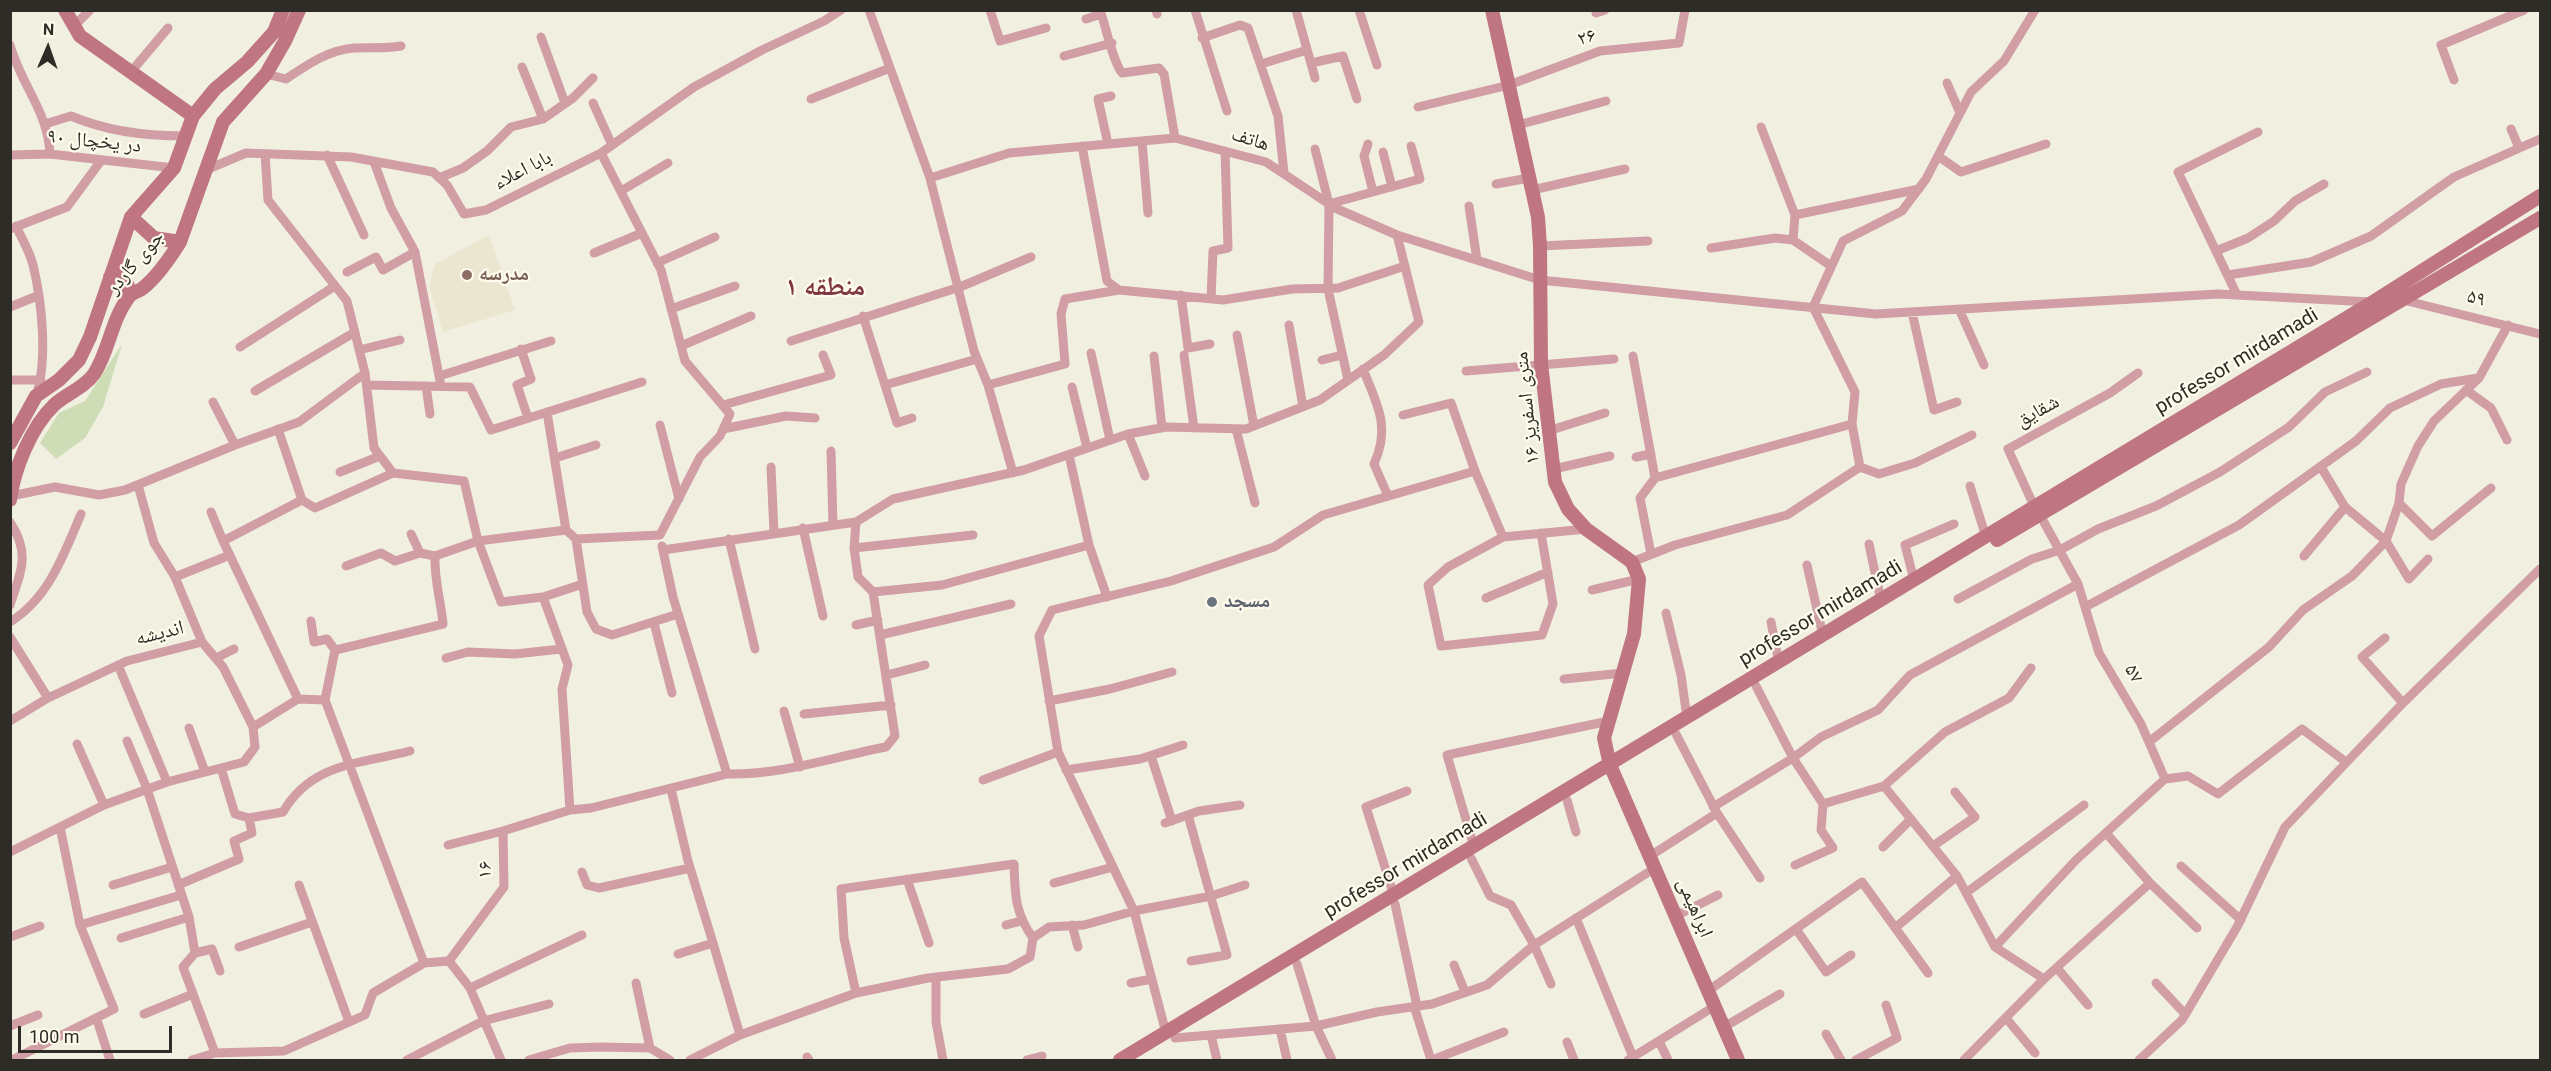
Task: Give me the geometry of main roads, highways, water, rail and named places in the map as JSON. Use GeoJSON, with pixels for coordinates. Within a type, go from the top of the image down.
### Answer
{"type":"FeatureCollection","features":[{"type":"Feature","properties":{"kind":"main road"},"geometry":{"type":"LineString","coordinates":[[64,10],[80,36],[193,117]]}},
{"type":"Feature","properties":{"kind":"main road","name":"جوی گاردر"},"geometry":{"type":"LineString","coordinates":[[10,443],[36,396],[59,380],[79,360],[131,217],[174,168],[184,136],[193,117],[215,89],[247,62],[274,32],[283,10]]}},
{"type":"Feature","properties":{"kind":"main road","name":"جوی گاردر"},"geometry":{"type":"LineString","coordinates":[[11,498],[16,474],[35,432],[56,403],[70,396],[93,376],[121,309],[129,296],[142,289],[170,259],[180,242],[223,122],[266,74],[299,10]]}},
{"type":"Feature","properties":{"kind":"main road","name":"۱۶ متری اسفریز"},"geometry":{"type":"LineString","coordinates":[[1492,10],[1531,184],[1540,246],[1541,363],[1556,482],[1568,509],[1586,529],[1632,562],[1639,579],[1634,634],[1604,738],[1612,768]]}},
{"type":"Feature","properties":{"kind":"main road"},"geometry":{"type":"LineString","coordinates":[[247,62],[266,74]]}},
{"type":"Feature","properties":{"kind":"main road","name":"professor mirdamadi"},"geometry":{"type":"LineString","coordinates":[[1120,1060],[1170,1035],[1612,768],[1676,734],[1756,686],[2541,196]]}},
{"type":"Feature","properties":{"kind":"main road"},"geometry":{"type":"LineString","coordinates":[[131,217],[154,238],[180,242]]}},
{"type":"Feature","properties":{"kind":"main road","name":"professor mirdamadi"},"geometry":{"type":"LineString","coordinates":[[1473,853],[1567,800],[1687,718],[1986,537],[2037,511],[2541,218]]}},
{"type":"Feature","properties":{"kind":"main road"},"geometry":{"type":"LineString","coordinates":[[110,277],[118,275],[126,280],[129,286],[129,296]]}},
{"type":"Feature","properties":{"kind":"main road","name":"ابراهیمی"},"geometry":{"type":"LineString","coordinates":[[1612,768],[1738,1060]]}},
{"type":"Feature","properties":{"kind":"main road","name":"professor mirdamadi"},"geometry":{"type":"LineString","coordinates":[[1138,1060],[1170,1035]]}},
{"type":"Feature","properties":{"kind":"place","name":"مدرسه"},"geometry":{"type":"Point","coordinates":[467,275]}},
{"type":"Feature","properties":{"kind":"place","name":"مسجد"},"geometry":{"type":"Point","coordinates":[1212,602]}},
{"type":"Feature","properties":{"kind":"district","name":"منطقه ۱"},"geometry":{"type":"Point","coordinates":[825,288]}}]}
